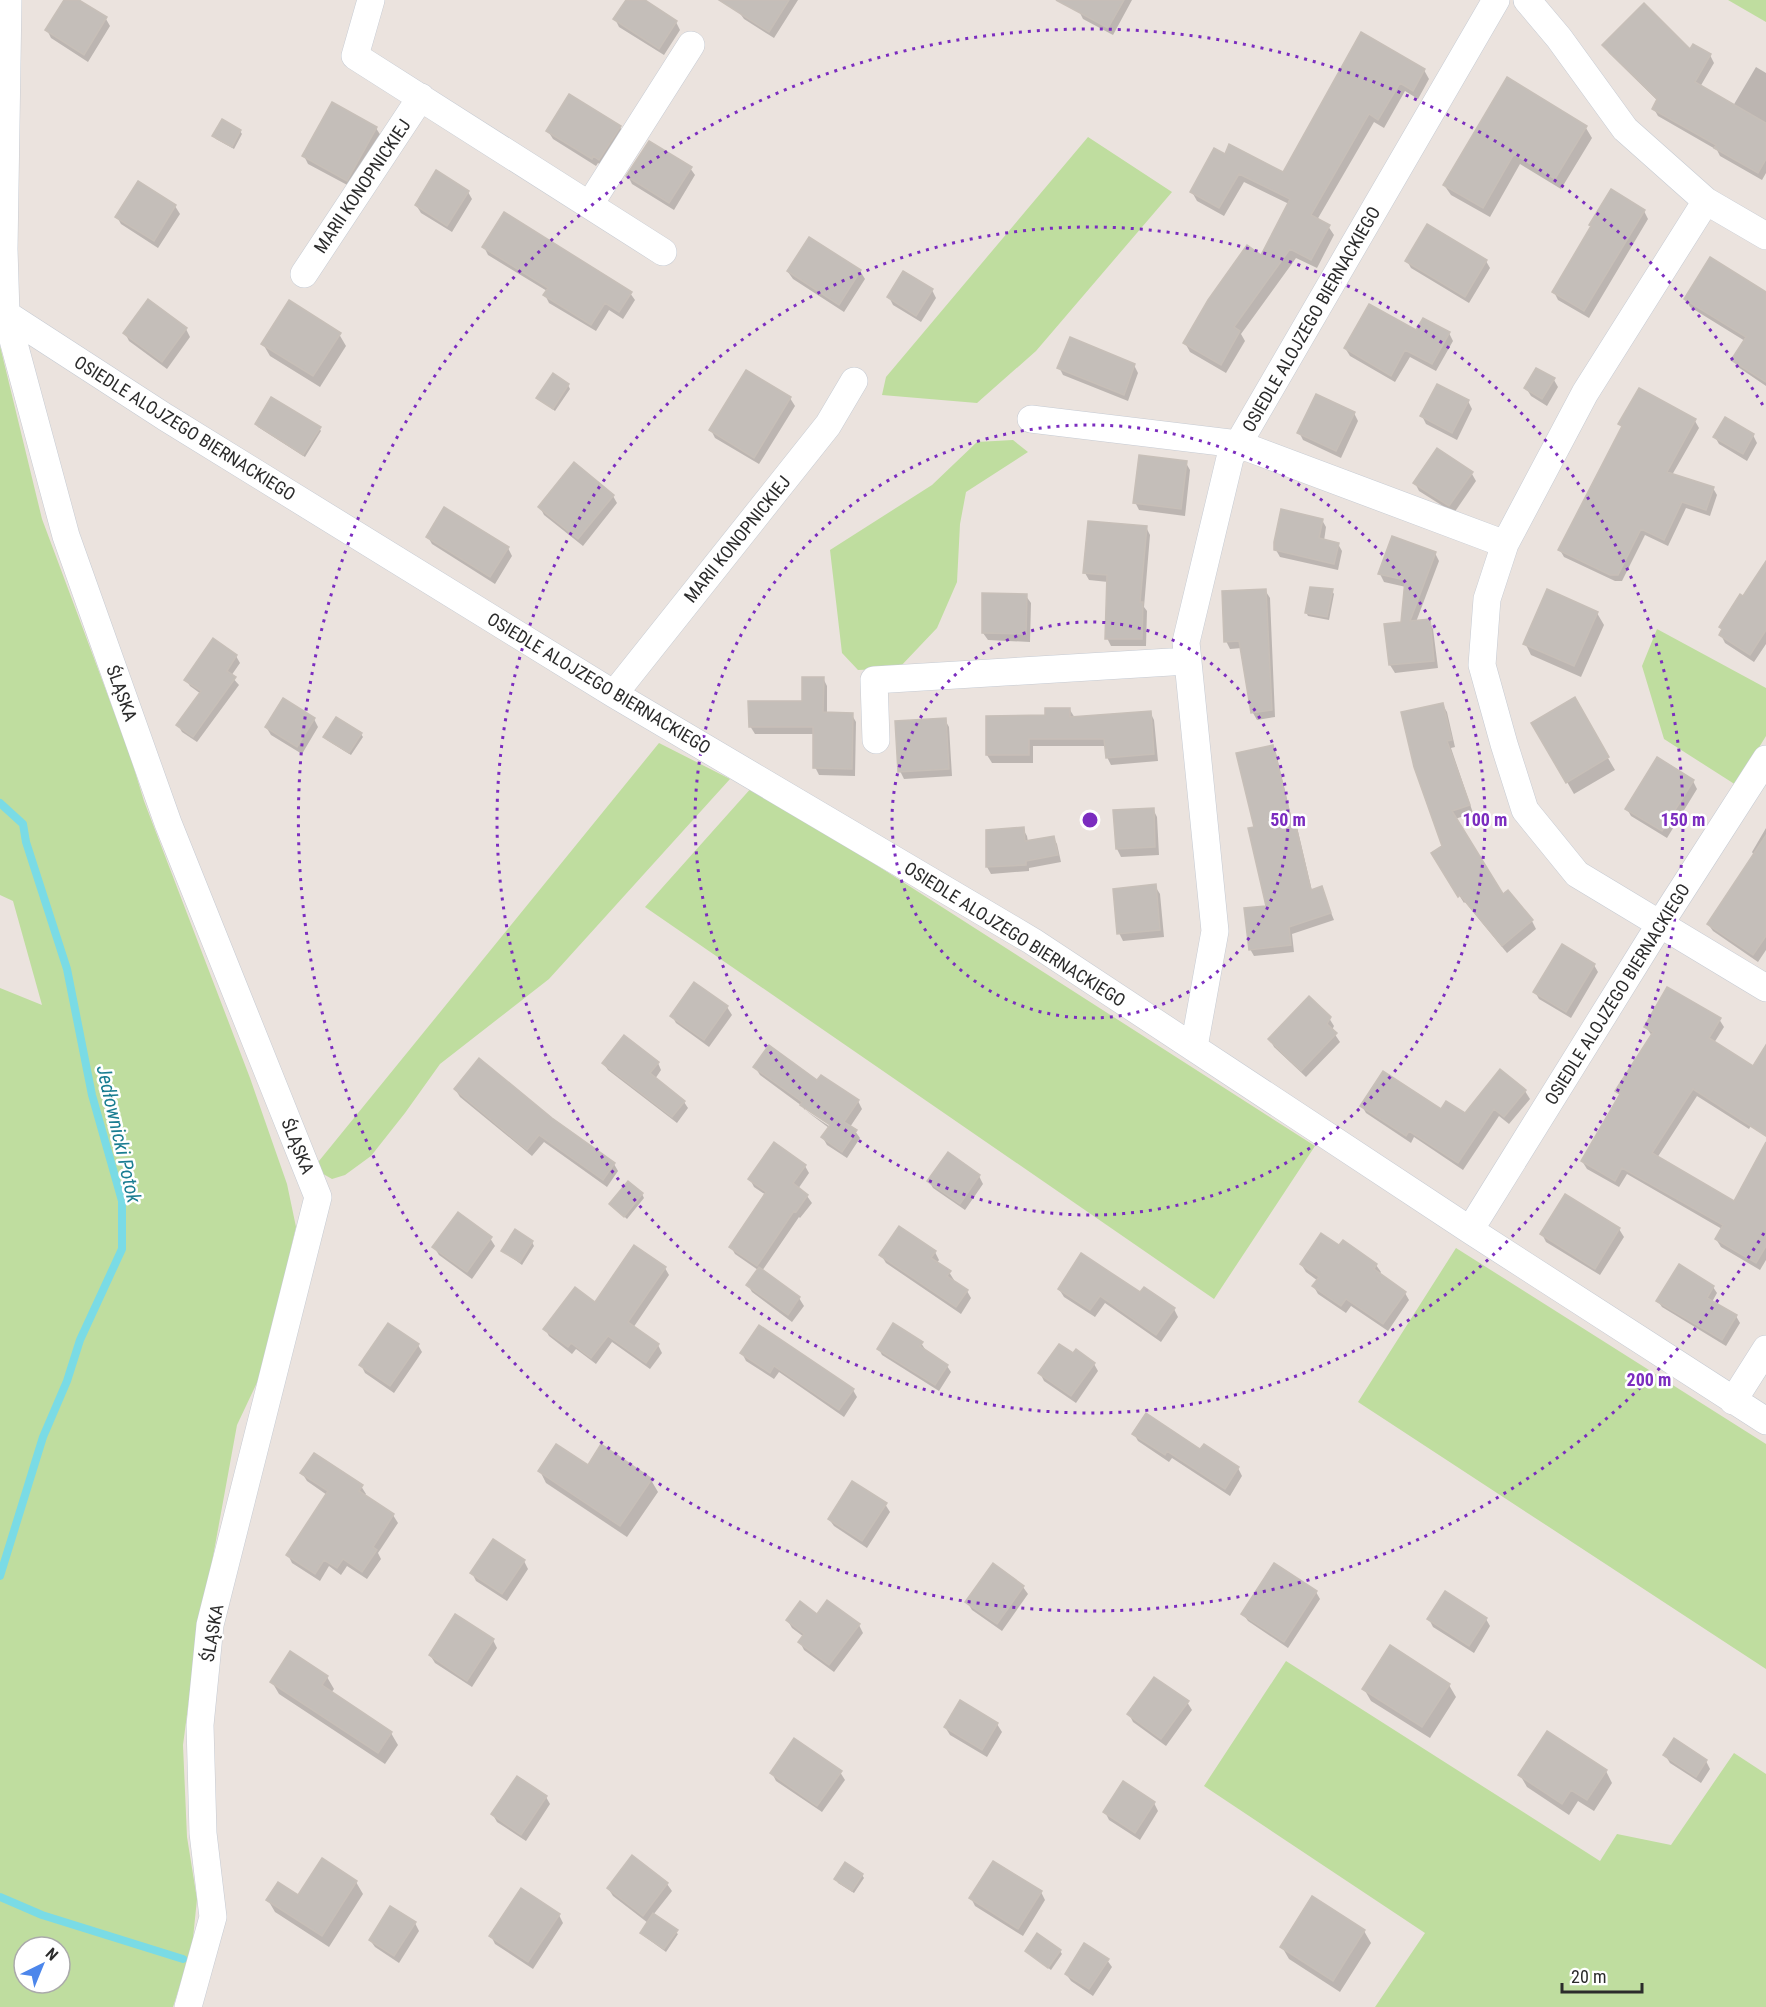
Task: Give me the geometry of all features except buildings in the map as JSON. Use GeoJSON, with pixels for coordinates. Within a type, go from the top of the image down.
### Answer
{"type":"FeatureCollection","features":[{"type":"Feature","properties":{"kind":"street","name":"ŚLĄSKA"},"geometry":{"type":"LineString","coordinates":[[8,0],[3,312],[70,548],[168,823],[318,1197],[271,1392],[210,1625],[200,1725],[203,1833],[213,1917],[188,2007]]}},
{"type":"Feature","properties":{"kind":"street"},"geometry":{"type":"LineString","coordinates":[[371,0],[355,56],[663,252]]}},
{"type":"Feature","properties":{"kind":"street","name":"OSIEDLE ALOJZEGO BIERNACKIEGO"},"geometry":{"type":"LineString","coordinates":[[1194,1047],[1215,932],[1186,642],[1230,458],[1496,0]]}},
{"type":"Feature","properties":{"kind":"street"},"geometry":{"type":"LineString","coordinates":[[1527,0],[1558,38],[1624,129],[1706,201],[1766,236]]}},
{"type":"Feature","properties":{"kind":"street"},"geometry":{"type":"LineString","coordinates":[[590,204],[691,45]]}},
{"type":"Feature","properties":{"kind":"street","name":"MARII KONOPNICKIEJ"},"geometry":{"type":"LineString","coordinates":[[304,274],[421,97]]}},
{"type":"Feature","properties":{"kind":"street"},"geometry":{"type":"LineString","coordinates":[[1706,201],[1585,393],[1505,544],[1487,599],[1482,665],[1503,744],[1525,810],[1577,874],[1766,988]]}},
{"type":"Feature","properties":{"kind":"street","name":"OSIEDLE ALOJZEGO BIERNACKIEGO"},"geometry":{"type":"LineString","coordinates":[[3,312],[165,417],[614,694],[1032,941],[1470,1230],[1766,1421]]}},
{"type":"Feature","properties":{"kind":"street","name":"MARII KONOPNICKIEJ"},"geometry":{"type":"LineString","coordinates":[[614,694],[828,425],[854,381]]}},
{"type":"Feature","properties":{"kind":"street"},"geometry":{"type":"LineString","coordinates":[[1031,419],[1238,444],[1505,544]]}},
{"type":"Feature","properties":{"kind":"street"},"geometry":{"type":"LineString","coordinates":[[876,740],[874,680],[1187,661]]}},
{"type":"Feature","properties":{"kind":"street","name":"OSIEDLE ALOJZEGO BIERNACKIEGO"},"geometry":{"type":"LineString","coordinates":[[1470,1230],[1660,924],[1766,759]]}},
{"type":"Feature","properties":{"kind":"street"},"geometry":{"type":"LineString","coordinates":[[1733,1401],[1766,1349]]}},
{"type":"Feature","properties":{"kind":"green space"},"geometry":{"type":"Polygon","coordinates":[[[1728,0],[1766,0],[1766,22],[1728,0]]]}},
{"type":"Feature","properties":{"kind":"green space"},"geometry":{"type":"Polygon","coordinates":[[[1088,137],[1172,192],[1036,351],[977,403],[882,395],[886,377],[1088,137]]]}},
{"type":"Feature","properties":{"kind":"green space"},"geometry":{"type":"Polygon","coordinates":[[[0,346],[42,519],[129,752],[144,801],[250,1078],[287,1184],[296,1227],[262,1372],[237,1425],[194,1661],[183,1745],[187,1837],[197,1899],[192,1948],[173,2007],[0,2007],[0,988],[42,1005],[13,901],[0,895],[0,346]]]}},
{"type":"Feature","properties":{"kind":"green space"},"geometry":{"type":"Polygon","coordinates":[[[1013,440],[1028,452],[966,492],[960,524],[957,582],[937,628],[899,668],[858,670],[842,653],[830,550],[932,485],[977,442],[1013,440]]]}},
{"type":"Feature","properties":{"kind":"green space"},"geometry":{"type":"Polygon","coordinates":[[[1657,629],[1766,688],[1766,736],[1736,785],[1664,739],[1642,666],[1657,629]]]}},
{"type":"Feature","properties":{"kind":"green space"},"geometry":{"type":"Polygon","coordinates":[[[659,743],[730,779],[549,979],[440,1064],[371,1156],[345,1175],[332,1179],[318,1171],[319,1161],[659,743]]]}},
{"type":"Feature","properties":{"kind":"green space"},"geometry":{"type":"Polygon","coordinates":[[[753,786],[1315,1146],[1214,1299],[645,907],[753,786]]]}},
{"type":"Feature","properties":{"kind":"green space"},"geometry":{"type":"Polygon","coordinates":[[[1456,1248],[1766,1444],[1766,1669],[1358,1402],[1456,1248]]]}},
{"type":"Feature","properties":{"kind":"green space"},"geometry":{"type":"Polygon","coordinates":[[[1286,1661],[1600,1861],[1617,1834],[1671,1845],[1734,1753],[1766,1774],[1766,2007],[1375,2007],[1425,1933],[1204,1786],[1286,1661]]]}},
{"type":"Feature","properties":{"kind":"waterway","name":"Jedłownicki Potok"},"geometry":{"type":"LineString","coordinates":[[0,803],[23,824],[26,842],[67,969],[92,1095],[122,1201],[122,1249],[80,1340],[67,1381],[43,1437],[0,1576]]}},
{"type":"Feature","properties":{"kind":"waterway"},"geometry":{"type":"LineString","coordinates":[[0,1897],[42,1915],[183,1959]]}}]}
